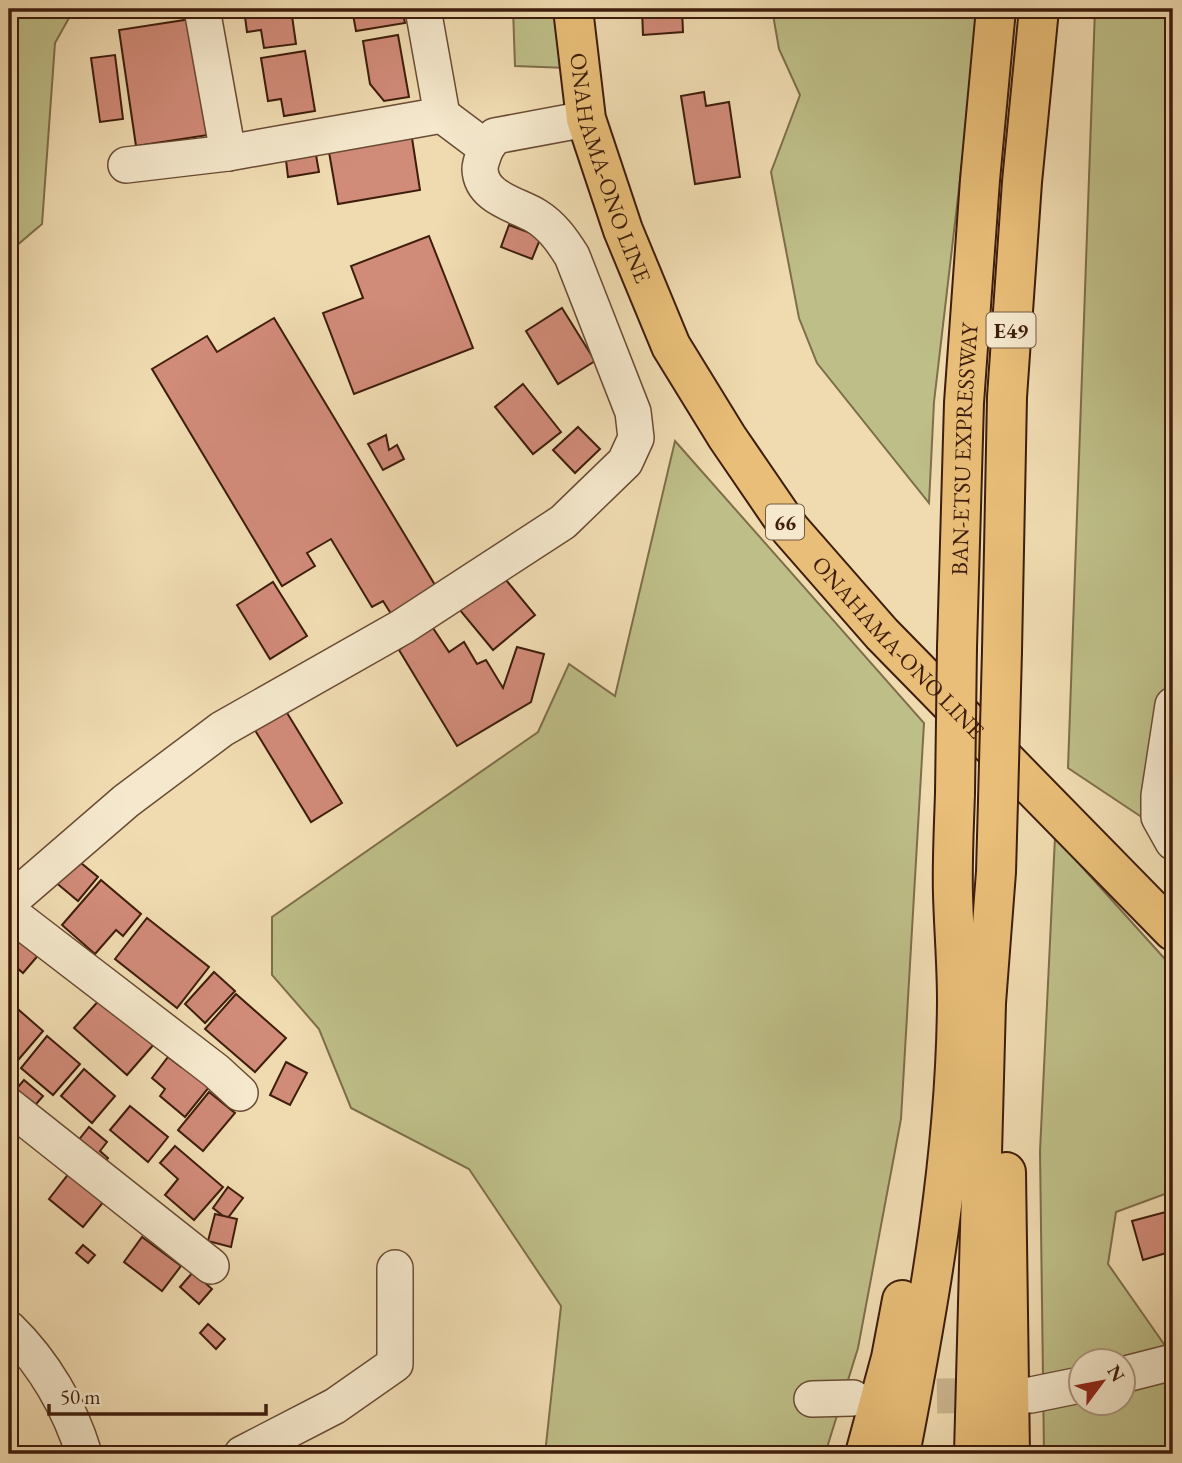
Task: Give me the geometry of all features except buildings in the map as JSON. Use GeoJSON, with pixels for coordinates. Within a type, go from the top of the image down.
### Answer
{"type":"FeatureCollection","features":[{"type":"Feature","properties":{"kind":"main road","name":"ONAHAMA-ONO LINE"},"geometry":{"type":"LineString","coordinates":[[573,9],[586,119],[623,230],[671,346],[727,437],[790,529],[883,635],[1173,931]]}},
{"type":"Feature","properties":{"kind":"main road","name":"BAN-ETSU EXPRESSWAY"},"geometry":{"type":"LineString","coordinates":[[953,892],[964,403],[980,180],[996,9]]}},
{"type":"Feature","properties":{"kind":"main road","name":"BAN-ETSU EXPRESSWAY"},"geometry":{"type":"LineString","coordinates":[[996,872],[1007,397],[1022,181],[1039,9]]}},
{"type":"Feature","properties":{"kind":"main road"},"geometry":{"type":"LineString","coordinates":[[974,1454],[986,1003],[996,872]]}},
{"type":"Feature","properties":{"kind":"main road"},"geometry":{"type":"LineString","coordinates":[[996,872],[1004,998],[1010,1454]]}},
{"type":"Feature","properties":{"kind":"main road"},"geometry":{"type":"LineString","coordinates":[[865,1454],[891,1359],[930,1136],[939,1005],[953,892]]}},
{"type":"Feature","properties":{"kind":"main road"},"geometry":{"type":"LineString","coordinates":[[900,1454],[934,1260],[949,1136],[957,1001],[953,892]]}},
{"type":"Feature","properties":{"kind":"street"},"geometry":{"type":"LineString","coordinates":[[202,9],[228,153]]}},
{"type":"Feature","properties":{"kind":"street"},"geometry":{"type":"LineString","coordinates":[[422,9],[442,115],[486,148]]}},
{"type":"Feature","properties":{"kind":"street"},"geometry":{"type":"LineString","coordinates":[[126,165],[228,153],[442,115]]}},
{"type":"Feature","properties":{"kind":"street"},"geometry":{"type":"LineString","coordinates":[[9,902],[125,800],[222,729],[402,627],[563,522],[625,463],[636,438],[632,412],[572,256],[558,233],[536,216],[508,203],[487,189],[480,169],[486,148],[495,136],[586,119]]}},
{"type":"Feature","properties":{"kind":"street"},"geometry":{"type":"LineString","coordinates":[[1173,705],[1158,796],[1159,817],[1173,842]]}},
{"type":"Feature","properties":{"kind":"street"},"geometry":{"type":"LineString","coordinates":[[9,912],[216,1071],[240,1093]]}},
{"type":"Feature","properties":{"kind":"street"},"geometry":{"type":"LineString","coordinates":[[9,1106],[211,1266]]}},
{"type":"Feature","properties":{"kind":"street"},"geometry":{"type":"LineString","coordinates":[[242,1454],[335,1406],[395,1364],[395,1268]]}},
{"type":"Feature","properties":{"kind":"street"},"geometry":{"type":"LineString","coordinates":[[9,1329],[49,1376],[77,1431],[84,1454]]}},
{"type":"Feature","properties":{"kind":"street"},"geometry":{"type":"LineString","coordinates":[[1136,1371],[1173,1362]]}},
{"type":"Feature","properties":{"kind":"street"},"geometry":{"type":"LineString","coordinates":[[1031,1395],[1066,1388]]}},
{"type":"Feature","properties":{"kind":"street"},"geometry":{"type":"LineString","coordinates":[[812,1399],[853,1398]]}},
{"type":"Feature","properties":{"kind":"green space"},"geometry":{"type":"Polygon","coordinates":[[[9,9],[74,9],[55,43],[42,224],[9,252],[9,9]]]}},
{"type":"Feature","properties":{"kind":"green space"},"geometry":{"type":"Polygon","coordinates":[[[513,9],[564,9],[567,68],[515,66],[513,9]]]}},
{"type":"Feature","properties":{"kind":"green space"},"geometry":{"type":"Polygon","coordinates":[[[772,9],[980,9],[934,402],[929,503],[817,363],[799,318],[771,172],[800,95],[779,49],[772,9]]]}},
{"type":"Feature","properties":{"kind":"green space"},"geometry":{"type":"Polygon","coordinates":[[[1095,9],[1173,9],[1173,838],[1068,768],[1095,9]]]}},
{"type":"Feature","properties":{"kind":"green space"},"geometry":{"type":"Polygon","coordinates":[[[675,441],[924,723],[901,1119],[858,1348],[825,1454],[545,1454],[561,1306],[469,1169],[351,1108],[319,1029],[272,975],[272,917],[538,732],[569,664],[615,696],[675,441]]]}},
{"type":"Feature","properties":{"kind":"green space"},"geometry":{"type":"Polygon","coordinates":[[[1055,837],[1173,968],[1173,1191],[1116,1212],[1108,1264],[1173,1357],[1173,1454],[1044,1454],[1040,1151],[1055,837]]]}},
{"type":"Feature","properties":{"kind":"tunnel"},"geometry":{"type":"LineString","coordinates":[[884,1397],[1003,1395]]}}]}
